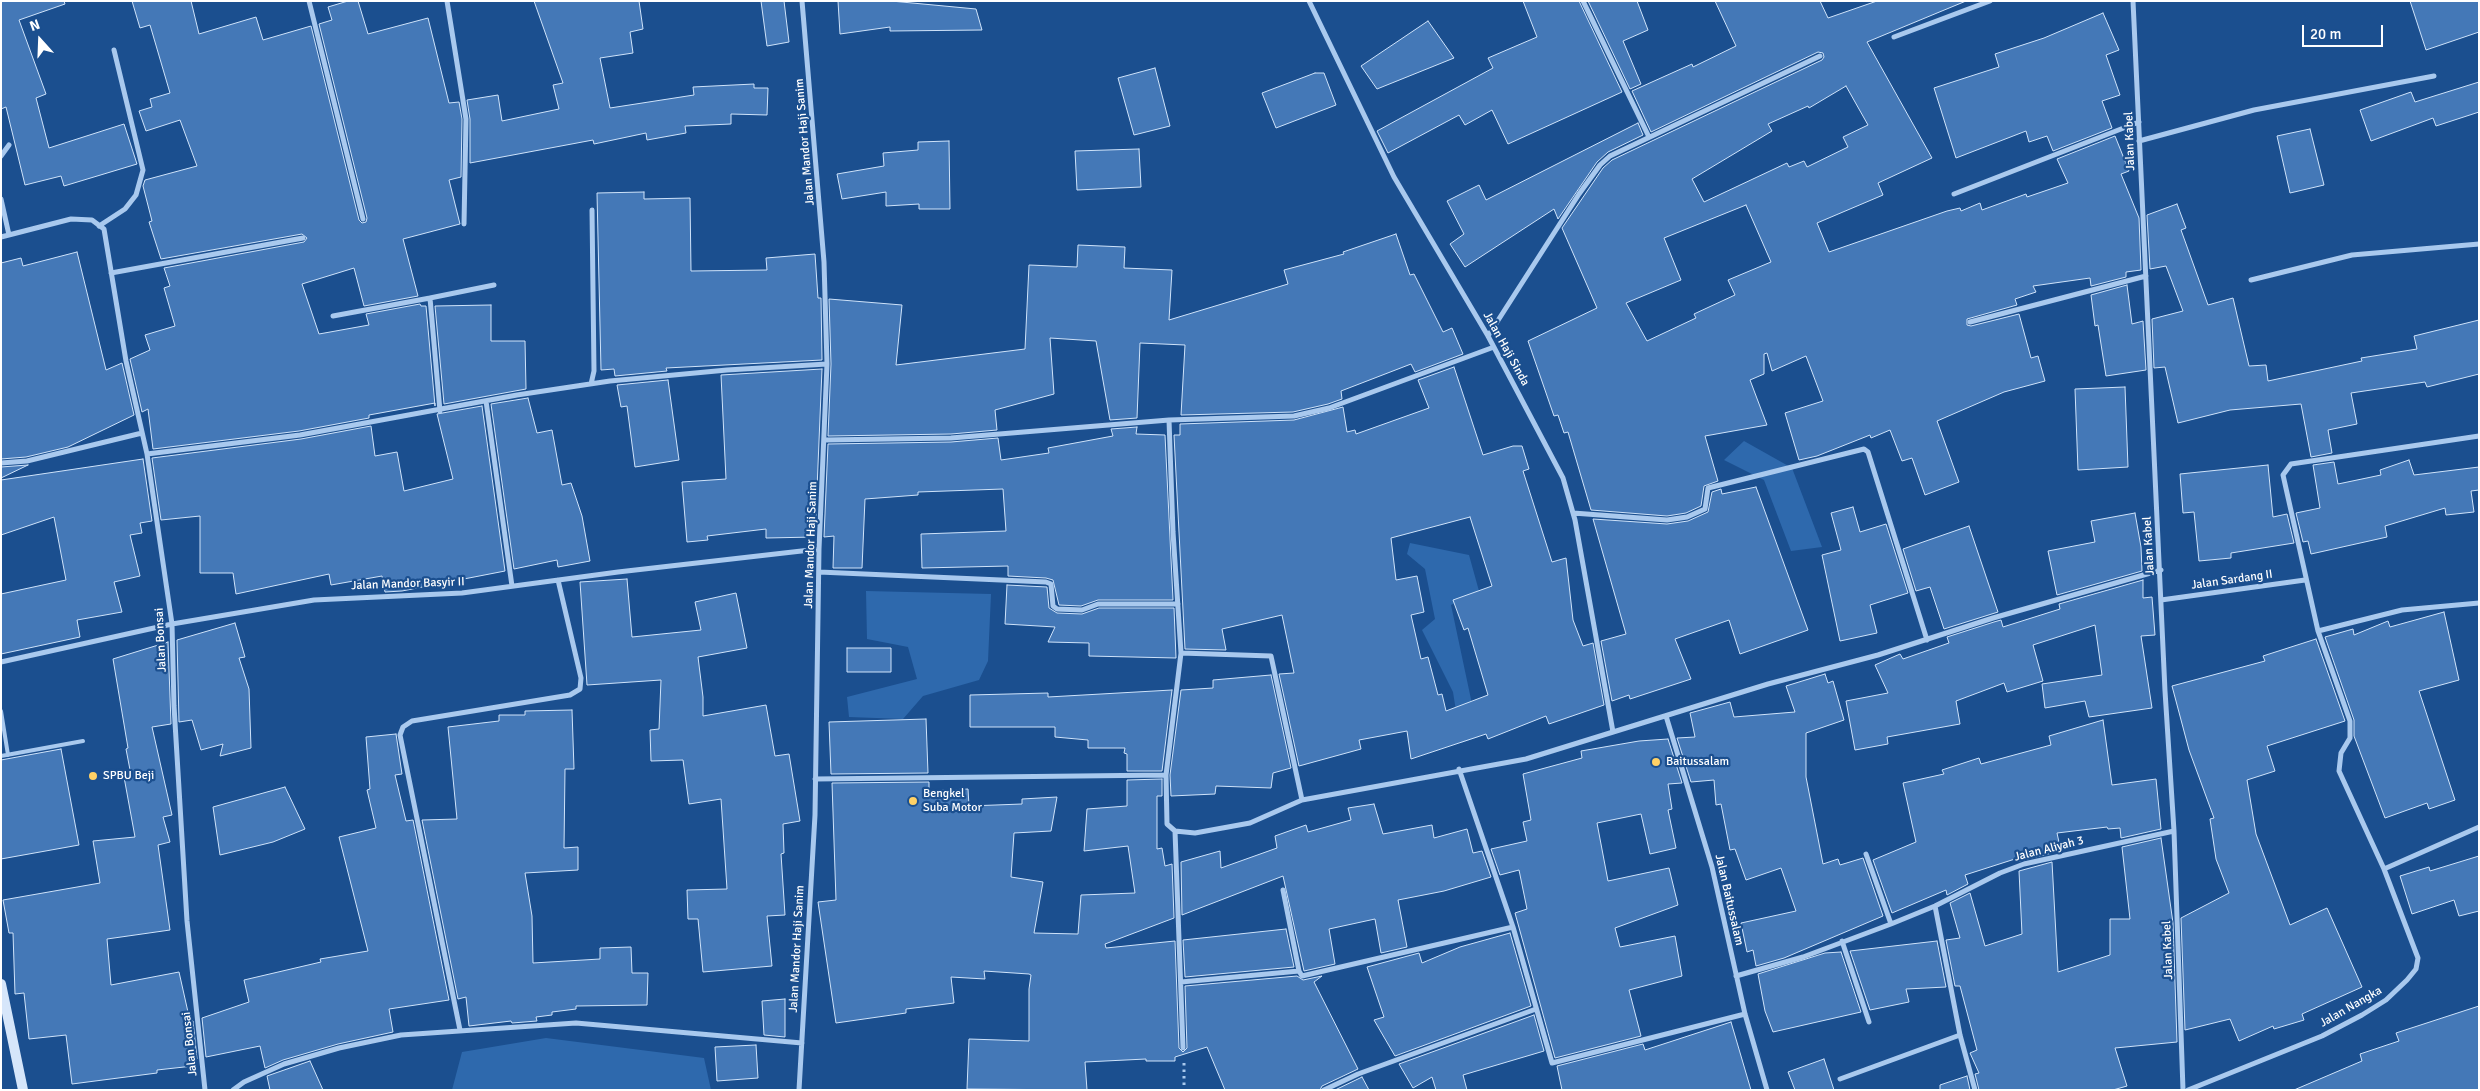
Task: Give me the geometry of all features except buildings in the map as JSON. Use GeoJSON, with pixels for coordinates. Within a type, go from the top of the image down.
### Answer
{"type":"FeatureCollection","features":[{"type":"Feature","properties":{"kind":"street"},"geometry":{"type":"LineString","coordinates":[[309,1],[363,219]]}},
{"type":"Feature","properties":{"kind":"street"},"geometry":{"type":"LineString","coordinates":[[447,1],[466,119],[464,224]]}},
{"type":"Feature","properties":{"kind":"street","name":"Jalan Mandor Haji Sanim"},"geometry":{"type":"LineString","coordinates":[[798,1090],[815,779],[819,549],[827,364],[824,262],[802,1]]}},
{"type":"Feature","properties":{"kind":"street","name":"Jalan Haji Sinda"},"geometry":{"type":"LineString","coordinates":[[1309,1],[1394,177],[1494,346],[1563,478],[1573,513],[1613,732]]}},
{"type":"Feature","properties":{"kind":"street"},"geometry":{"type":"LineString","coordinates":[[1583,1],[1649,137]]}},
{"type":"Feature","properties":{"kind":"street"},"geometry":{"type":"LineString","coordinates":[[1894,37],[1990,1]]}},
{"type":"Feature","properties":{"kind":"street","name":"Jalan Kabel"},"geometry":{"type":"LineString","coordinates":[[2133,1],[2161,600],[2174,831],[2183,1090]]}},
{"type":"Feature","properties":{"kind":"street"},"geometry":{"type":"LineString","coordinates":[[1,237],[70,219],[92,220],[100,226],[125,209],[136,195],[143,170],[114,50]]}},
{"type":"Feature","properties":{"kind":"street"},"geometry":{"type":"LineString","coordinates":[[1488,336],[1578,194],[1600,165],[1617,152],[1820,56]]}},
{"type":"Feature","properties":{"kind":"street"},"geometry":{"type":"LineString","coordinates":[[2139,141],[2254,110],[2434,76]]}},
{"type":"Feature","properties":{"kind":"street"},"geometry":{"type":"LineString","coordinates":[[1954,194],[2139,122]]}},
{"type":"Feature","properties":{"kind":"street"},"geometry":{"type":"LineString","coordinates":[[1,156],[9,146]]}},
{"type":"Feature","properties":{"kind":"street"},"geometry":{"type":"LineString","coordinates":[[1,199],[9,235]]}},
{"type":"Feature","properties":{"kind":"street"},"geometry":{"type":"LineString","coordinates":[[591,384],[594,371],[592,210]]}},
{"type":"Feature","properties":{"kind":"street","name":"Jalan Bonsai"},"geometry":{"type":"LineString","coordinates":[[100,226],[104,229],[147,454],[172,624],[174,706],[187,921],[205,1090]]}},
{"type":"Feature","properties":{"kind":"street"},"geometry":{"type":"LineString","coordinates":[[111,273],[303,238]]}},
{"type":"Feature","properties":{"kind":"street"},"geometry":{"type":"LineString","coordinates":[[2251,280],[2352,255],[2479,244]]}},
{"type":"Feature","properties":{"kind":"street"},"geometry":{"type":"LineString","coordinates":[[1970,322],[2146,276]]}},
{"type":"Feature","properties":{"kind":"street"},"geometry":{"type":"LineString","coordinates":[[334,316],[494,285]]}},
{"type":"Feature","properties":{"kind":"street"},"geometry":{"type":"LineString","coordinates":[[430,298],[440,411]]}},
{"type":"Feature","properties":{"kind":"street"},"geometry":{"type":"LineString","coordinates":[[825,440],[951,438],[1169,420],[1294,416],[1329,408],[1494,346]]}},
{"type":"Feature","properties":{"kind":"street"},"geometry":{"type":"LineString","coordinates":[[147,454],[300,435],[591,384],[719,370],[827,364]]}},
{"type":"Feature","properties":{"kind":"street"},"geometry":{"type":"LineString","coordinates":[[486,401],[512,586]]}},
{"type":"Feature","properties":{"kind":"street"},"geometry":{"type":"LineString","coordinates":[[1169,420],[1181,654],[1166,775],[1167,824],[1174,830],[1204,832],[1250,823],[1302,800],[1526,758],[1768,684],[1926,640],[2161,570]]}},
{"type":"Feature","properties":{"kind":"street"},"geometry":{"type":"LineString","coordinates":[[1,463],[27,461],[142,433]]}},
{"type":"Feature","properties":{"kind":"street","name":"Jalan Nangka"},"geometry":{"type":"LineString","coordinates":[[2188,1090],[2322,1036],[2386,1000],[2407,980],[2416,968],[2418,958],[2384,869],[2339,770],[2340,753],[2350,738],[2351,730],[2318,631],[2305,580],[2283,475],[2291,464],[2479,436]]}},
{"type":"Feature","properties":{"kind":"street"},"geometry":{"type":"LineString","coordinates":[[1573,513],[1667,520],[1687,516],[1705,509],[1708,488],[1864,449],[1868,452],[1926,640]]}},
{"type":"Feature","properties":{"kind":"street","name":"Jalan Mandor Basyir II"},"geometry":{"type":"LineString","coordinates":[[1,662],[172,624],[314,600],[462,593],[819,549]]}},
{"type":"Feature","properties":{"kind":"street"},"geometry":{"type":"LineString","coordinates":[[819,572],[1046,582],[1051,584],[1053,606],[1057,609],[1082,610],[1098,604],[1178,604]]}},
{"type":"Feature","properties":{"kind":"street"},"geometry":{"type":"LineString","coordinates":[[460,1030],[400,734],[403,727],[412,721],[570,695],[580,689],[581,678],[558,580]]}},
{"type":"Feature","properties":{"kind":"street","name":"Jalan Sardang II"},"geometry":{"type":"LineString","coordinates":[[2161,600],[2305,580]]}},
{"type":"Feature","properties":{"kind":"street"},"geometry":{"type":"LineString","coordinates":[[2318,631],[2402,610],[2479,603]]}},
{"type":"Feature","properties":{"kind":"street"},"geometry":{"type":"LineString","coordinates":[[1181,654],[1271,656],[1302,800]]}},
{"type":"Feature","properties":{"kind":"street","name":"Jalan Baitussalam"},"geometry":{"type":"LineString","coordinates":[[1666,716],[1712,867],[1745,1014],[1767,1090]]}},
{"type":"Feature","properties":{"kind":"street"},"geometry":{"type":"LineString","coordinates":[[1459,770],[1513,927],[1549,1058],[1552,1063],[1557,1064],[1745,1014]]}},
{"type":"Feature","properties":{"kind":"street"},"geometry":{"type":"LineString","coordinates":[[815,779],[1166,775]]}},
{"type":"Feature","properties":{"kind":"street"},"geometry":{"type":"LineString","coordinates":[[2384,869],[2479,827]]}},
{"type":"Feature","properties":{"kind":"street"},"geometry":{"type":"LineString","coordinates":[[1174,830],[1184,1048]]}},
{"type":"Feature","properties":{"kind":"street","name":"Jalan Aliyah 3"},"geometry":{"type":"LineString","coordinates":[[1736,976],[1803,957],[1891,924],[1935,906],[1979,882],[2024,864],[2174,831]]}},
{"type":"Feature","properties":{"kind":"street"},"geometry":{"type":"LineString","coordinates":[[1866,854],[1891,924]]}},
{"type":"Feature","properties":{"kind":"street"},"geometry":{"type":"LineString","coordinates":[[1283,890],[1299,971],[1302,976],[1513,927]]}},
{"type":"Feature","properties":{"kind":"street"},"geometry":{"type":"LineString","coordinates":[[1935,906],[1960,1035],[1975,1090]]}},
{"type":"Feature","properties":{"kind":"street"},"geometry":{"type":"LineString","coordinates":[[1842,941],[1869,1022]]}},
{"type":"Feature","properties":{"kind":"street"},"geometry":{"type":"LineString","coordinates":[[1181,982],[1299,971]]}},
{"type":"Feature","properties":{"kind":"street"},"geometry":{"type":"LineString","coordinates":[[1,984],[23,1090]]}},
{"type":"Feature","properties":{"kind":"street"},"geometry":{"type":"LineString","coordinates":[[1324,1090],[1358,1074],[1536,1009]]}},
{"type":"Feature","properties":{"kind":"street"},"geometry":{"type":"LineString","coordinates":[[233,1090],[244,1082],[284,1064],[339,1048],[401,1034],[576,1024],[802,1043]]}},
{"type":"Feature","properties":{"kind":"street"},"geometry":{"type":"LineString","coordinates":[[1840,1079],[1960,1035]]}},
{"type":"Feature","properties":{"kind":"lane"},"geometry":{"type":"LineString","coordinates":[[1,711],[8,755]]}},
{"type":"Feature","properties":{"kind":"lane"},"geometry":{"type":"LineString","coordinates":[[1,756],[83,741]]}},
{"type":"Feature","properties":{"kind":"path"},"geometry":{"type":"LineString","coordinates":[[1184,1048],[1184,1090]]}},
{"type":"Feature","properties":{"kind":"shaded area"},"geometry":{"type":"Polygon","coordinates":[[[1744,441],[1792,468],[1822,547],[1791,551],[1764,480],[1724,460],[1744,441]]]}},
{"type":"Feature","properties":{"kind":"shaded area"},"geometry":{"type":"Polygon","coordinates":[[[1410,543],[1469,555],[1479,591],[1451,605],[1479,737],[1461,743],[1453,692],[1422,630],[1435,619],[1425,569],[1407,554],[1410,543]]]}},
{"type":"Feature","properties":{"kind":"shaded area"},"geometry":{"type":"Polygon","coordinates":[[[866,591],[991,594],[988,661],[979,680],[923,696],[903,719],[849,717],[847,697],[917,679],[908,647],[867,639],[866,591]]]}},
{"type":"Feature","properties":{"kind":"shaded area"},"geometry":{"type":"Polygon","coordinates":[[[546,1038],[704,1058],[711,1090],[452,1090],[462,1052],[546,1038]]]}},
{"type":"Feature","properties":{"kind":"place","name":"Baitussalam"},"geometry":{"type":"Point","coordinates":[1656,762]}},
{"type":"Feature","properties":{"kind":"place","name":"SPBU Beji"},"geometry":{"type":"Point","coordinates":[93,776]}},
{"type":"Feature","properties":{"kind":"place","name":"Bengkel Suba Motor"},"geometry":{"type":"Point","coordinates":[913,801]}}]}
